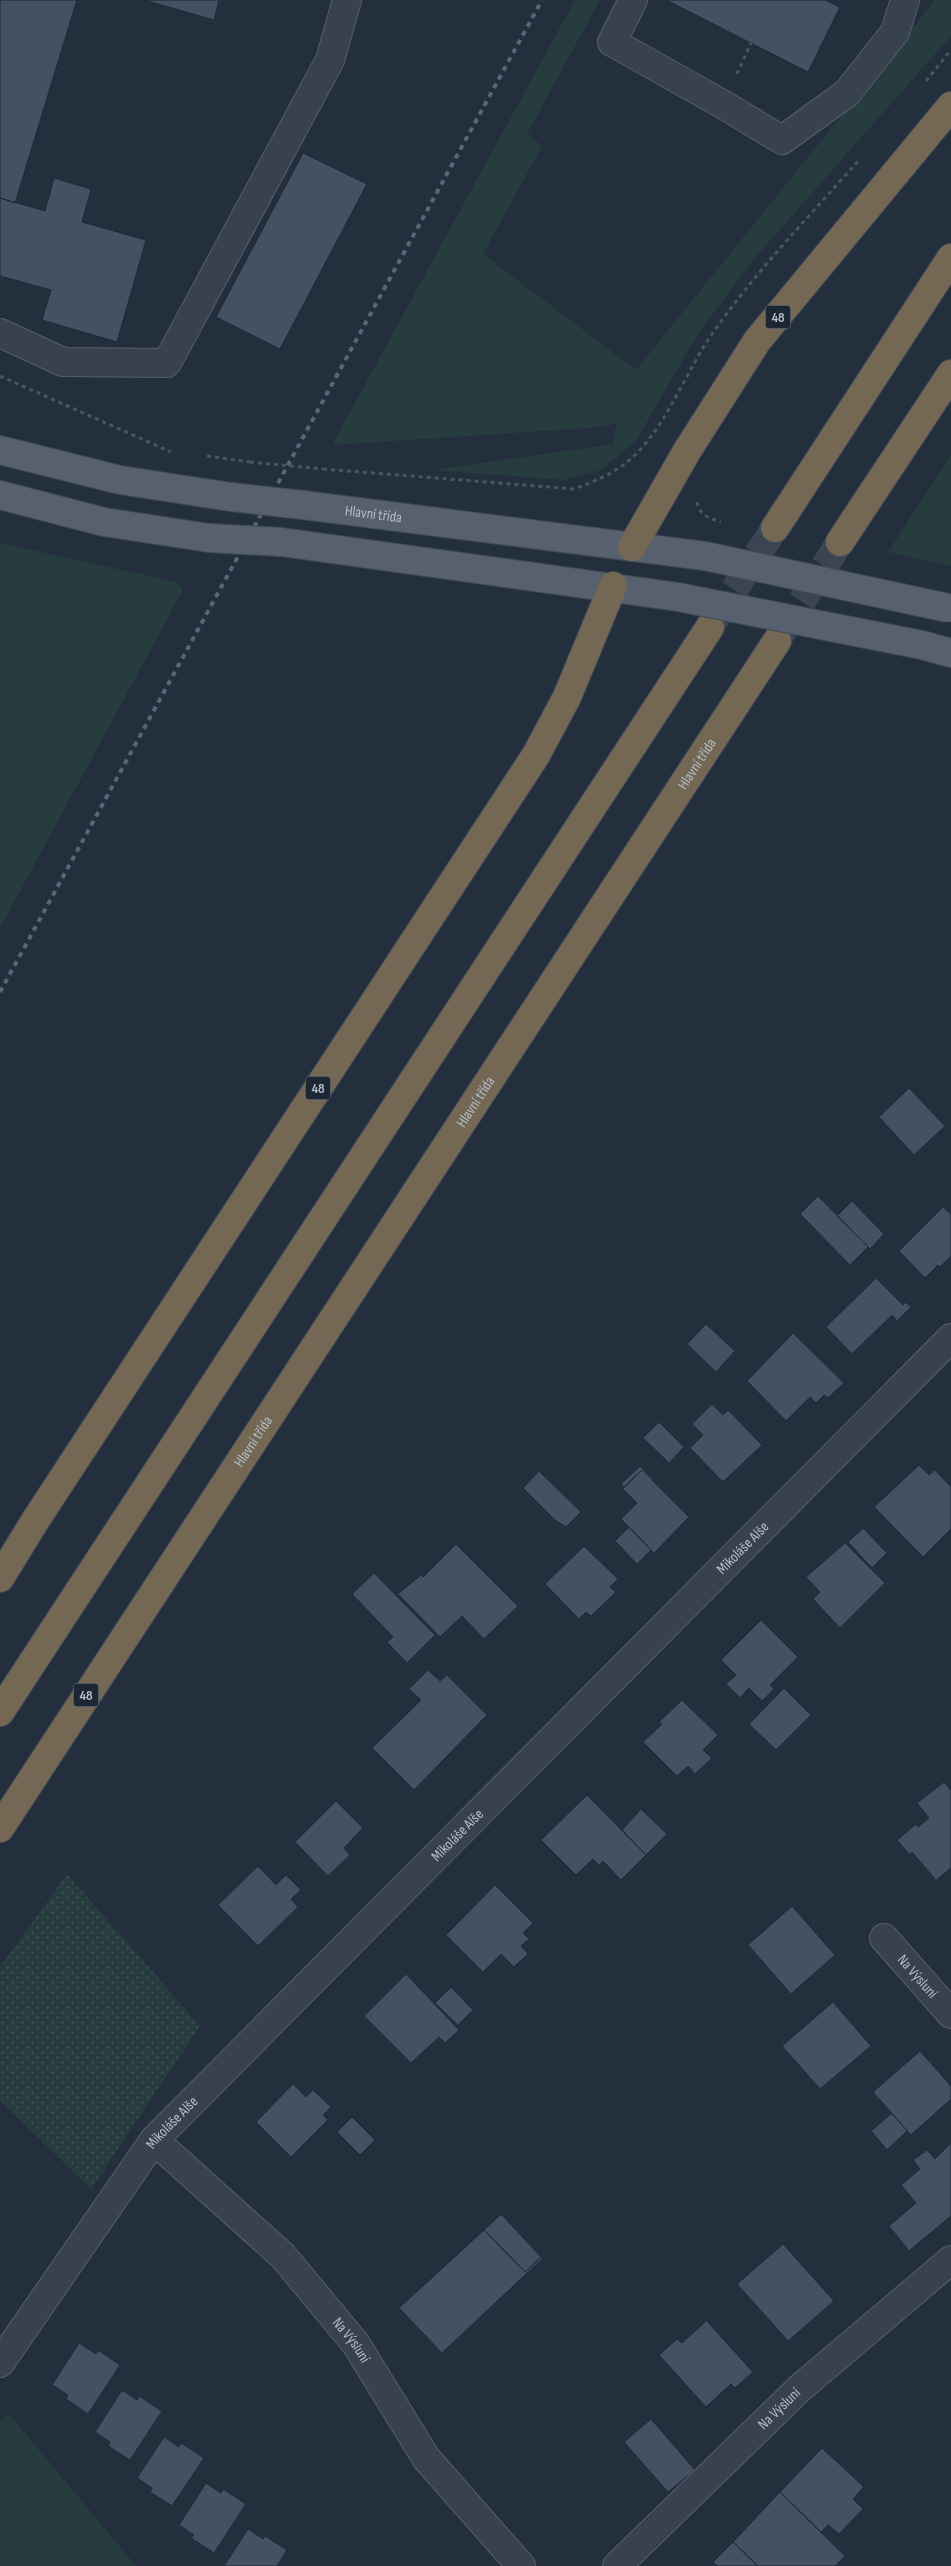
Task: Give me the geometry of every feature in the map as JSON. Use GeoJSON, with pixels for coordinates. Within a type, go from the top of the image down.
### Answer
{"type":"FeatureCollection","features":[{"type":"Feature","properties":{"kind":"highway","name":"48"},"geometry":{"type":"LineString","coordinates":[[632,547],[687,451],[757,341],[951,106]]}},
{"type":"Feature","properties":{"kind":"highway"},"geometry":{"type":"LineString","coordinates":[[775,528],[951,258]]}},
{"type":"Feature","properties":{"kind":"highway"},"geometry":{"type":"LineString","coordinates":[[840,542],[951,374]]}},
{"type":"Feature","properties":{"kind":"highway","name":"48"},"geometry":{"type":"LineString","coordinates":[[0,1578],[51,1496],[536,755],[567,697],[613,586]]}},
{"type":"Feature","properties":{"kind":"highway"},"geometry":{"type":"LineString","coordinates":[[0,1712],[710,627]]}},
{"type":"Feature","properties":{"kind":"highway","name":"Hlavní třída"},"geometry":{"type":"LineString","coordinates":[[0,1828],[776,641]]}},
{"type":"Feature","properties":{"kind":"main road","name":"Hlavní třída"},"geometry":{"type":"LineString","coordinates":[[0,450],[120,480],[231,497],[705,556],[950,608]]}},
{"type":"Feature","properties":{"kind":"main road"},"geometry":{"type":"LineString","coordinates":[[0,495],[104,522],[209,538],[281,542],[613,586],[922,645],[951,653]]}},
{"type":"Feature","properties":{"kind":"main road","name":"48"},"geometry":{"type":"LineString","coordinates":[[613,586],[632,547]]}},
{"type":"Feature","properties":{"kind":"street"},"geometry":{"type":"LineString","coordinates":[[0,333],[63,362],[167,363],[330,60],[347,0]]}},
{"type":"Feature","properties":{"kind":"street"},"geometry":{"type":"LineString","coordinates":[[633,0],[612,42],[782,140],[847,93],[895,32],[905,0]]}},
{"type":"Feature","properties":{"kind":"street","name":"Mikoláše Alše"},"geometry":{"type":"LineString","coordinates":[[0,2363],[154,2140],[951,1338]]}},
{"type":"Feature","properties":{"kind":"street","name":"Na Výsluní"},"geometry":{"type":"LineString","coordinates":[[884,1938],[951,2014]]}},
{"type":"Feature","properties":{"kind":"street","name":"Na Výsluní"},"geometry":{"type":"LineString","coordinates":[[154,2140],[283,2256],[356,2344],[426,2458],[521,2566]]}},
{"type":"Feature","properties":{"kind":"street","name":"Na Výsluní"},"geometry":{"type":"LineString","coordinates":[[617,2566],[800,2388],[951,2260]]}},
{"type":"Feature","properties":{"kind":"path"},"geometry":{"type":"LineString","coordinates":[[921,86],[951,50]]}},
{"type":"Feature","properties":{"kind":"path"},"geometry":{"type":"LineString","coordinates":[[201,455],[324,469],[574,489],[608,477],[639,452],[665,414],[708,340],[765,266],[860,159]]}},
{"type":"Feature","properties":{"kind":"path"},"geometry":{"type":"LineString","coordinates":[[0,376],[171,452],[181,453]]}},
{"type":"Feature","properties":{"kind":"green space"},"geometry":{"type":"Polygon","coordinates":[[[575,0],[600,0],[527,134],[542,146],[483,254],[636,370],[935,0],[951,0],[951,36],[753,260],[696,337],[636,441],[601,470],[565,480],[432,470],[613,444],[616,424],[589,428],[332,445],[575,0]]]}},
{"type":"Feature","properties":{"kind":"green space"},"geometry":{"type":"Polygon","coordinates":[[[951,455],[951,566],[888,552],[951,455]]]}},
{"type":"Feature","properties":{"kind":"green space"},"geometry":{"type":"Polygon","coordinates":[[[0,543],[177,582],[183,590],[0,928],[0,543]]]}},
{"type":"Feature","properties":{"kind":"green space"},"geometry":{"type":"Polygon","coordinates":[[[67,1874],[200,2026],[91,2189],[0,2100],[0,1967],[67,1874]]]}},
{"type":"Feature","properties":{"kind":"green space"},"geometry":{"type":"Polygon","coordinates":[[[9,2414],[136,2566],[0,2566],[0,2421],[9,2414]]]}},
{"type":"Feature","properties":{"kind":"building"},"geometry":{"type":"Polygon","coordinates":[[[0,0],[77,0],[15,203],[0,198],[0,0]]]}},
{"type":"Feature","properties":{"kind":"building"},"geometry":{"type":"Polygon","coordinates":[[[144,0],[219,0],[214,20],[144,0]]]}},
{"type":"Feature","properties":{"kind":"building"},"geometry":{"type":"Polygon","coordinates":[[[666,0],[825,0],[840,7],[808,72],[666,0]]]}},
{"type":"Feature","properties":{"kind":"building"},"geometry":{"type":"Polygon","coordinates":[[[303,153],[367,184],[280,349],[216,317],[303,153]]]}},
{"type":"Feature","properties":{"kind":"building"},"geometry":{"type":"Polygon","coordinates":[[[54,178],[91,189],[82,222],[146,240],[117,342],[42,320],[51,290],[0,276],[0,198],[45,211],[54,178]]]}},
{"type":"Feature","properties":{"kind":"building"},"geometry":{"type":"Polygon","coordinates":[[[909,1088],[945,1126],[914,1155],[879,1117],[909,1088]]]}},
{"type":"Feature","properties":{"kind":"building"},"geometry":{"type":"Polygon","coordinates":[[[818,1196],[868,1247],[850,1265],[800,1214],[818,1196]]]}},
{"type":"Feature","properties":{"kind":"building"},"geometry":{"type":"Polygon","coordinates":[[[852,1201],[884,1234],[870,1249],[837,1216],[852,1201]]]}},
{"type":"Feature","properties":{"kind":"building"},"geometry":{"type":"Polygon","coordinates":[[[943,1207],[951,1214],[951,1256],[940,1267],[938,1265],[925,1278],[899,1251],[943,1207]]]}},
{"type":"Feature","properties":{"kind":"building"},"geometry":{"type":"Polygon","coordinates":[[[876,1278],[903,1305],[905,1302],[911,1307],[897,1321],[892,1315],[852,1354],[826,1327],[876,1278]]]}},
{"type":"Feature","properties":{"kind":"building"},"geometry":{"type":"Polygon","coordinates":[[[706,1324],[735,1351],[716,1372],[687,1344],[706,1324]]]}},
{"type":"Feature","properties":{"kind":"building"},"geometry":{"type":"Polygon","coordinates":[[[793,1333],[844,1383],[828,1398],[824,1395],[816,1403],[810,1397],[786,1421],[747,1381],[793,1333]]]}},
{"type":"Feature","properties":{"kind":"building"},"geometry":{"type":"Polygon","coordinates":[[[712,1404],[723,1415],[728,1410],[762,1445],[723,1482],[690,1448],[703,1435],[692,1424],[712,1404]]]}},
{"type":"Feature","properties":{"kind":"building"},"geometry":{"type":"Polygon","coordinates":[[[659,1422],[684,1447],[669,1463],[643,1438],[659,1422]]]}},
{"type":"Feature","properties":{"kind":"building"},"geometry":{"type":"Polygon","coordinates":[[[919,1465],[929,1475],[935,1470],[951,1487],[951,1529],[923,1557],[874,1507],[919,1465]]]}},
{"type":"Feature","properties":{"kind":"building"},"geometry":{"type":"Polygon","coordinates":[[[640,1466],[654,1480],[642,1470],[624,1487],[621,1484],[640,1466]]]}},
{"type":"Feature","properties":{"kind":"building"},"geometry":{"type":"Polygon","coordinates":[[[642,1470],[689,1517],[654,1553],[621,1519],[637,1503],[623,1489],[642,1470]]]}},
{"type":"Feature","properties":{"kind":"building"},"geometry":{"type":"Polygon","coordinates":[[[539,1471],[581,1512],[566,1527],[555,1520],[523,1488],[539,1471]]]}},
{"type":"Feature","properties":{"kind":"building"},"geometry":{"type":"Polygon","coordinates":[[[629,1527],[651,1550],[637,1564],[615,1541],[629,1527]]]}},
{"type":"Feature","properties":{"kind":"building"},"geometry":{"type":"Polygon","coordinates":[[[863,1528],[887,1553],[872,1568],[848,1542],[863,1528]]]}},
{"type":"Feature","properties":{"kind":"building"},"geometry":{"type":"Polygon","coordinates":[[[845,1543],[885,1583],[840,1628],[813,1599],[820,1592],[806,1577],[845,1543]]]}},
{"type":"Feature","properties":{"kind":"building"},"geometry":{"type":"Polygon","coordinates":[[[456,1544],[518,1606],[484,1639],[462,1616],[440,1637],[395,1591],[399,1593],[421,1575],[423,1577],[456,1544]]]}},
{"type":"Feature","properties":{"kind":"building"},"geometry":{"type":"Polygon","coordinates":[[[584,1546],[618,1579],[610,1587],[616,1592],[591,1616],[586,1612],[579,1619],[545,1584],[584,1546]]]}},
{"type":"Feature","properties":{"kind":"building"},"geometry":{"type":"Polygon","coordinates":[[[374,1573],[435,1635],[407,1663],[387,1642],[393,1637],[352,1594],[374,1573]]]}},
{"type":"Feature","properties":{"kind":"building"},"geometry":{"type":"Polygon","coordinates":[[[761,1620],[798,1657],[770,1685],[774,1689],[762,1701],[749,1688],[740,1698],[726,1684],[736,1675],[721,1660],[761,1620]]]}},
{"type":"Feature","properties":{"kind":"building"},"geometry":{"type":"Polygon","coordinates":[[[428,1670],[440,1681],[447,1675],[487,1715],[414,1790],[372,1748],[421,1700],[409,1689],[428,1670]]]}},
{"type":"Feature","properties":{"kind":"building"},"geometry":{"type":"Polygon","coordinates":[[[784,1688],[811,1715],[776,1750],[749,1724],[784,1688]]]}},
{"type":"Feature","properties":{"kind":"building"},"geometry":{"type":"Polygon","coordinates":[[[682,1700],[718,1735],[703,1750],[712,1758],[695,1774],[688,1766],[677,1776],[643,1742],[662,1724],[659,1722],[682,1700]]]}},
{"type":"Feature","properties":{"kind":"building"},"geometry":{"type":"Polygon","coordinates":[[[944,1782],[951,1790],[951,1868],[933,1883],[935,1879],[912,1852],[910,1855],[897,1840],[916,1824],[918,1827],[929,1818],[917,1803],[944,1782]]]}},
{"type":"Feature","properties":{"kind":"building"},"geometry":{"type":"Polygon","coordinates":[[[587,1795],[646,1855],[621,1880],[603,1861],[599,1865],[593,1859],[576,1875],[541,1840],[587,1795]]]}},
{"type":"Feature","properties":{"kind":"building"},"geometry":{"type":"Polygon","coordinates":[[[336,1801],[363,1828],[344,1848],[350,1855],[328,1876],[295,1842],[336,1801]]]}},
{"type":"Feature","properties":{"kind":"building"},"geometry":{"type":"Polygon","coordinates":[[[641,1809],[667,1834],[646,1855],[622,1830],[641,1809]]]}},
{"type":"Feature","properties":{"kind":"building"},"geometry":{"type":"Polygon","coordinates":[[[258,1866],[276,1885],[286,1875],[301,1890],[291,1899],[298,1907],[258,1946],[218,1905],[258,1866]]]}},
{"type":"Feature","properties":{"kind":"building"},"geometry":{"type":"Polygon","coordinates":[[[495,1885],[533,1923],[523,1933],[529,1939],[521,1946],[528,1954],[514,1967],[501,1954],[483,1972],[446,1935],[495,1885]]]}},
{"type":"Feature","properties":{"kind":"building"},"geometry":{"type":"Polygon","coordinates":[[[792,1906],[835,1955],[791,1994],[748,1945],[792,1906]]]}},
{"type":"Feature","properties":{"kind":"building"},"geometry":{"type":"Polygon","coordinates":[[[406,1974],[459,2030],[445,2043],[439,2037],[411,2063],[364,2016],[406,1974]]]}},
{"type":"Feature","properties":{"kind":"building"},"geometry":{"type":"Polygon","coordinates":[[[451,1987],[473,2010],[458,2025],[435,2003],[451,1987]]]}},
{"type":"Feature","properties":{"kind":"building"},"geometry":{"type":"Polygon","coordinates":[[[833,2002],[871,2046],[820,2089],[782,2046],[833,2002]]]}},
{"type":"Feature","properties":{"kind":"building"},"geometry":{"type":"Polygon","coordinates":[[[920,2051],[951,2086],[951,2099],[911,2135],[873,2092],[920,2051]]]}},
{"type":"Feature","properties":{"kind":"building"},"geometry":{"type":"Polygon","coordinates":[[[293,2084],[306,2097],[313,2090],[331,2107],[323,2115],[328,2120],[291,2157],[256,2122],[293,2084]]]}},
{"type":"Feature","properties":{"kind":"building"},"geometry":{"type":"Polygon","coordinates":[[[892,2113],[907,2131],[887,2150],[871,2131],[892,2113]]]}},
{"type":"Feature","properties":{"kind":"building"},"geometry":{"type":"Polygon","coordinates":[[[352,2117],[375,2140],[360,2155],[337,2132],[352,2117]]]}},
{"type":"Feature","properties":{"kind":"building"},"geometry":{"type":"Polygon","coordinates":[[[951,2143],[951,2216],[909,2251],[889,2226],[916,2203],[901,2185],[920,2169],[913,2160],[927,2150],[935,2159],[951,2143]]]}},
{"type":"Feature","properties":{"kind":"building"},"geometry":{"type":"Polygon","coordinates":[[[501,2214],[541,2257],[525,2272],[484,2230],[501,2214]]]}},
{"type":"Feature","properties":{"kind":"building"},"geometry":{"type":"Polygon","coordinates":[[[484,2230],[525,2272],[541,2257],[543,2258],[442,2353],[399,2308],[484,2230]]]}},
{"type":"Feature","properties":{"kind":"building"},"geometry":{"type":"Polygon","coordinates":[[[783,2244],[834,2301],[788,2341],[737,2284],[783,2244]]]}},
{"type":"Feature","properties":{"kind":"building"},"geometry":{"type":"Polygon","coordinates":[[[705,2319],[753,2372],[735,2388],[731,2384],[706,2407],[659,2355],[677,2339],[682,2343],[705,2322],[705,2319]]]}},
{"type":"Feature","properties":{"kind":"building"},"geometry":{"type":"Polygon","coordinates":[[[79,2343],[96,2354],[98,2350],[120,2365],[88,2414],[66,2399],[68,2395],[52,2385],[79,2343]]]}},
{"type":"Feature","properties":{"kind":"building"},"geometry":{"type":"Polygon","coordinates":[[[122,2390],[137,2400],[139,2396],[162,2411],[130,2460],[108,2446],[110,2442],[95,2432],[122,2390]]]}},
{"type":"Feature","properties":{"kind":"building"},"geometry":{"type":"Polygon","coordinates":[[[651,2419],[695,2470],[668,2492],[624,2442],[651,2419]]]}},
{"type":"Feature","properties":{"kind":"building"},"geometry":{"type":"Polygon","coordinates":[[[164,2437],[179,2447],[181,2443],[204,2458],[172,2506],[150,2492],[152,2488],[137,2478],[164,2437]]]}},
{"type":"Feature","properties":{"kind":"building"},"geometry":{"type":"Polygon","coordinates":[[[822,2448],[864,2487],[853,2499],[863,2509],[839,2534],[828,2525],[821,2532],[780,2492],[822,2448]]]}},
{"type":"Feature","properties":{"kind":"building"},"geometry":{"type":"Polygon","coordinates":[[[206,2483],[221,2493],[223,2489],[246,2504],[214,2553],[191,2538],[194,2535],[179,2525],[206,2483]]]}},
{"type":"Feature","properties":{"kind":"building"},"geometry":{"type":"Polygon","coordinates":[[[780,2492],[845,2556],[835,2566],[758,2566],[733,2542],[780,2492]]]}},
{"type":"Feature","properties":{"kind":"building"},"geometry":{"type":"Polygon","coordinates":[[[248,2529],[263,2539],[265,2536],[287,2550],[277,2566],[224,2566],[248,2529]]]}},
{"type":"Feature","properties":{"kind":"building"},"geometry":{"type":"Polygon","coordinates":[[[733,2542],[758,2566],[717,2566],[713,2562],[733,2542]]]}},
{"type":"Feature","properties":{"kind":"tunnel"},"geometry":{"type":"LineString","coordinates":[[711,625],[775,528]]}},
{"type":"Feature","properties":{"kind":"tunnel"},"geometry":{"type":"LineString","coordinates":[[779,637],[840,542]]}},
{"type":"Feature","properties":{"kind":"railway"},"geometry":{"type":"LineString","coordinates":[[0,992],[542,0]]}}]}
